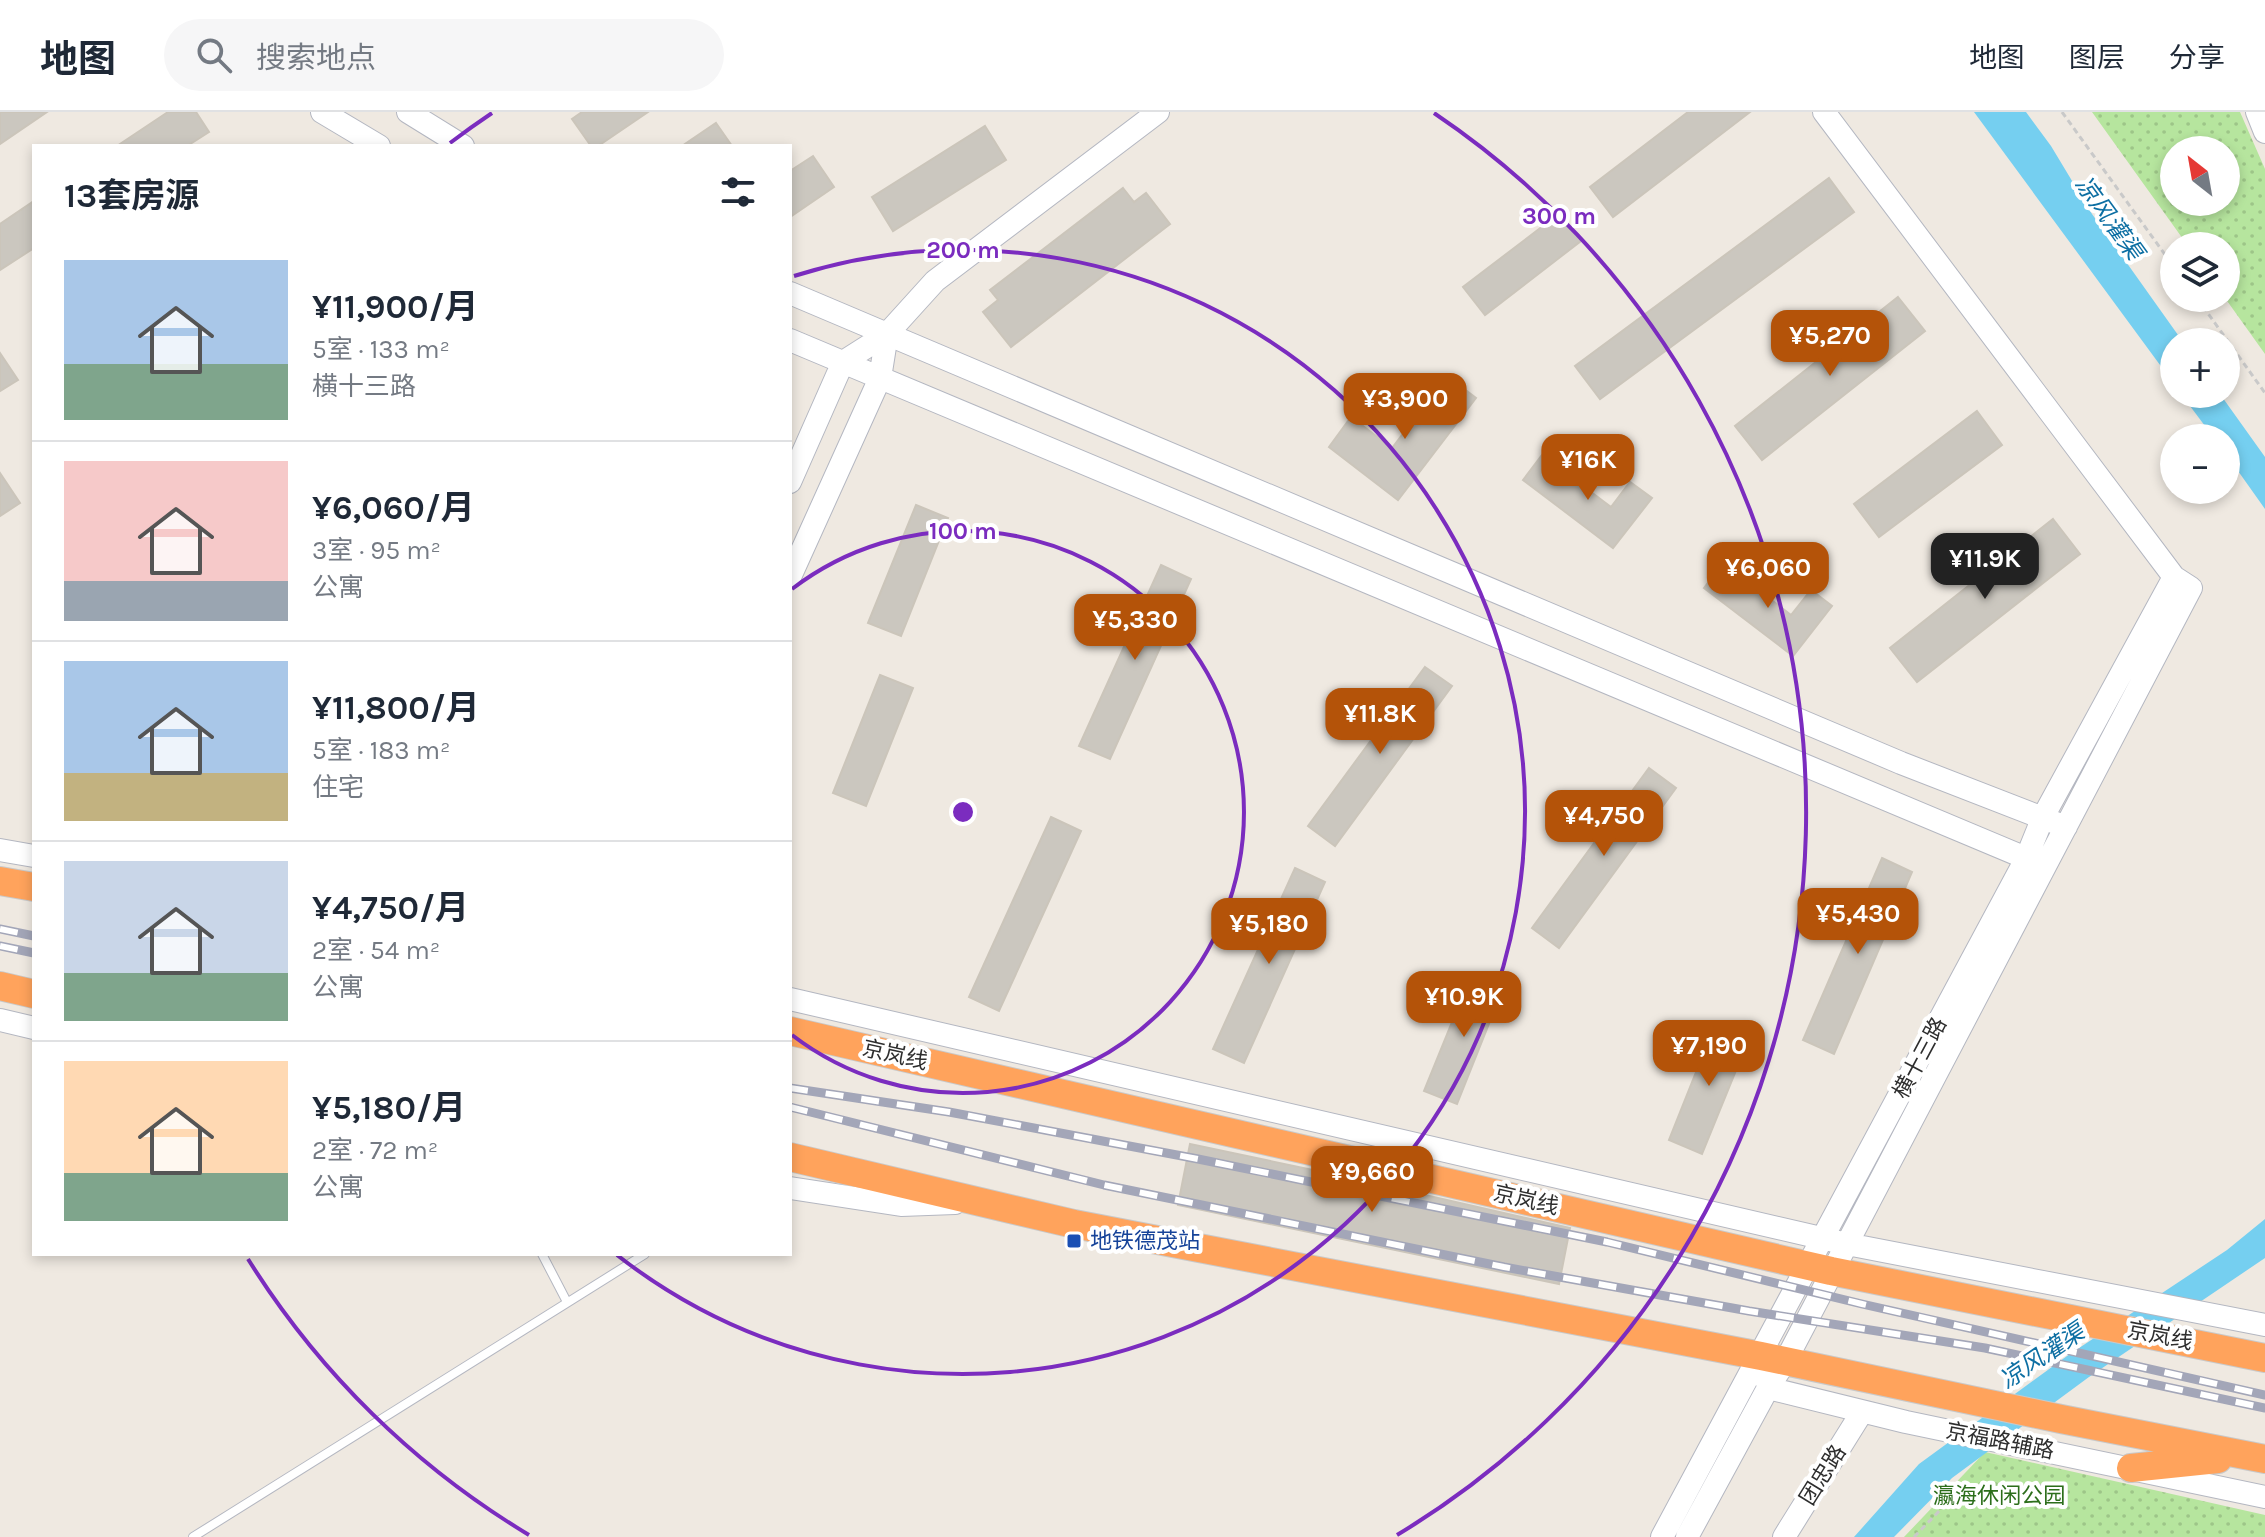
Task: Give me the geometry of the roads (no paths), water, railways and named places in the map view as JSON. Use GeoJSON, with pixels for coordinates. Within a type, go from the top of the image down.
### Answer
{"type":"FeatureCollection","features":[{"type":"Feature","properties":{"kind":"highway"},"geometry":{"type":"LineString","coordinates":[[0,881],[32,887]]}},
{"type":"Feature","properties":{"kind":"highway"},"geometry":{"type":"LineString","coordinates":[[0,986],[32,994]]}},
{"type":"Feature","properties":{"kind":"highway","name":"京岚线"},"geometry":{"type":"LineString","coordinates":[[792,1031],[1820,1268],[2265,1358]]}},
{"type":"Feature","properties":{"kind":"highway"},"geometry":{"type":"LineString","coordinates":[[792,1157],[1074,1224],[1773,1359],[2257,1457]]}},
{"type":"Feature","properties":{"kind":"highway"},"geometry":{"type":"LineString","coordinates":[[2131,1468],[2257,1457]]}},
{"type":"Feature","properties":{"kind":"street"},"geometry":{"type":"LineString","coordinates":[[322,112],[376,144]]}},
{"type":"Feature","properties":{"kind":"street"},"geometry":{"type":"LineString","coordinates":[[408,112],[460,144]]}},
{"type":"Feature","properties":{"kind":"street"},"geometry":{"type":"LineString","coordinates":[[792,477],[843,362],[887,334],[935,281],[1158,112]]}},
{"type":"Feature","properties":{"kind":"street"},"geometry":{"type":"LineString","coordinates":[[1824,112],[2183,583]]}},
{"type":"Feature","properties":{"kind":"street"},"geometry":{"type":"LineString","coordinates":[[2257,112],[2265,132]]}},
{"type":"Feature","properties":{"kind":"street"},"geometry":{"type":"LineString","coordinates":[[792,294],[1901,763],[2066,827]]}},
{"type":"Feature","properties":{"kind":"street"},"geometry":{"type":"LineString","coordinates":[[792,573],[880,378],[887,334]]}},
{"type":"Feature","properties":{"kind":"street"},"geometry":{"type":"LineString","coordinates":[[792,341],[2036,862]]}},
{"type":"Feature","properties":{"kind":"street","name":"横十三路"},"geometry":{"type":"LineString","coordinates":[[1820,1268],[1847,1244],[2036,862],[2043,817],[2183,583]]}},
{"type":"Feature","properties":{"kind":"street","name":"横十三路"},"geometry":{"type":"LineString","coordinates":[[1662,1537],[1773,1359],[1820,1268],[1824,1239],[2036,862],[2066,827],[2183,583]]}},
{"type":"Feature","properties":{"kind":"street"},"geometry":{"type":"LineString","coordinates":[[0,850],[32,856]]}},
{"type":"Feature","properties":{"kind":"street"},"geometry":{"type":"LineString","coordinates":[[792,999],[1824,1239],[2265,1325]]}},
{"type":"Feature","properties":{"kind":"street"},"geometry":{"type":"LineString","coordinates":[[0,1020],[32,1028]]}},
{"type":"Feature","properties":{"kind":"street"},"geometry":{"type":"LineString","coordinates":[[792,1188],[901,1205],[981,1201]]}},
{"type":"Feature","properties":{"kind":"street"},"geometry":{"type":"LineString","coordinates":[[1687,1537],[1768,1388],[1773,1359]]}},
{"type":"Feature","properties":{"kind":"street","name":"京福路辅路"},"geometry":{"type":"LineString","coordinates":[[1768,1388],[1906,1422],[2265,1497]]}},
{"type":"Feature","properties":{"kind":"street","name":"团忠路"},"geometry":{"type":"LineString","coordinates":[[1784,1537],[1862,1412]]}},
{"type":"Feature","properties":{"kind":"lane"},"geometry":{"type":"LineString","coordinates":[[543,1256],[567,1302]]}},
{"type":"Feature","properties":{"kind":"lane"},"geometry":{"type":"LineString","coordinates":[[193,1537],[642,1256]]}},
{"type":"Feature","properties":{"kind":"water"},"geometry":{"type":"Polygon","coordinates":[[[1974,112],[2026,112],[2051,146],[2092,214],[2173,328],[2160,328],[2160,365],[1974,112]]]}},
{"type":"Feature","properties":{"kind":"water"},"geometry":{"type":"Polygon","coordinates":[[[2192,408],[2230,408],[2265,457],[2265,509],[2240,474],[2240,424],[2204,424],[2192,408]]]}},
{"type":"Feature","properties":{"kind":"water"},"geometry":{"type":"Polygon","coordinates":[[[2265,1219],[2265,1258],[2089,1377],[1952,1478],[1894,1537],[1854,1537],[1919,1464],[2067,1356],[2227,1250],[2265,1219]]]}},
{"type":"Feature","properties":{"kind":"railway"},"geometry":{"type":"LineString","coordinates":[[0,929],[32,936]]}},
{"type":"Feature","properties":{"kind":"railway"},"geometry":{"type":"LineString","coordinates":[[0,946],[32,953]]}},
{"type":"Feature","properties":{"kind":"railway"},"geometry":{"type":"LineString","coordinates":[[792,1088],[949,1112],[1607,1242],[1862,1304],[2265,1395]]}},
{"type":"Feature","properties":{"kind":"railway"},"geometry":{"type":"LineString","coordinates":[[792,1107],[1104,1185],[1504,1267],[1749,1311],[1985,1348],[2265,1408]]}},
{"type":"Feature","properties":{"kind":"place","name":"地铁德茂站"},"geometry":{"type":"Point","coordinates":[1074,1241]}},
{"type":"Feature","properties":{"kind":"water label","name":"凉风灌渠"},"geometry":{"type":"Point","coordinates":[2109,218]}},
{"type":"Feature","properties":{"kind":"water label","name":"凉风灌渠"},"geometry":{"type":"Point","coordinates":[2042,1356]}},
{"type":"Feature","properties":{"kind":"park label","name":"瀛海休闲公园"},"geometry":{"type":"Point","coordinates":[1999,1496]}}]}
